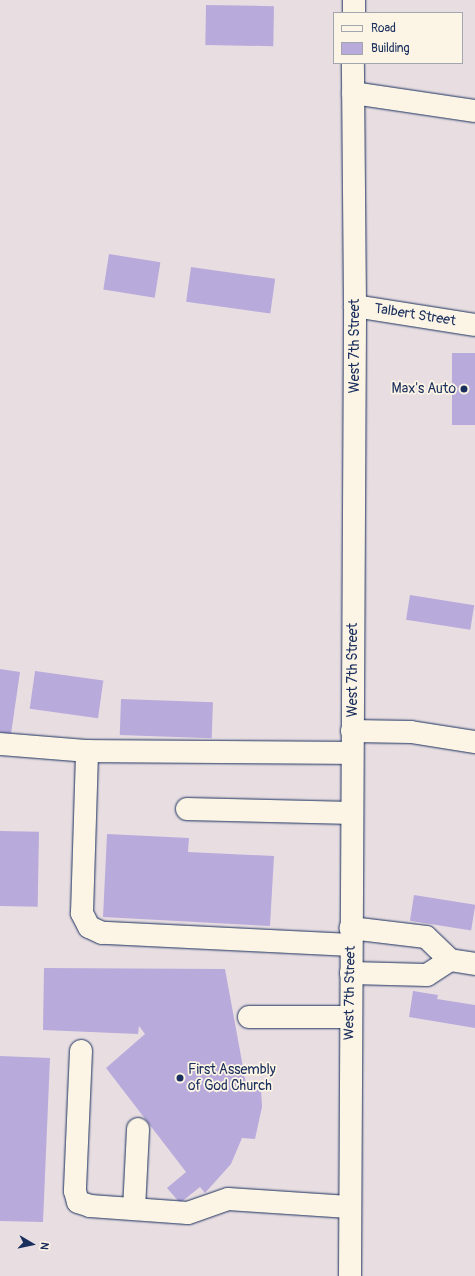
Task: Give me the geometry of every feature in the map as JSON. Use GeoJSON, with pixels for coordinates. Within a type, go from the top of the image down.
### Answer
{"type":"FeatureCollection","features":[{"type":"Feature","properties":{"kind":"main road"},"geometry":{"type":"LineString","coordinates":[[354,0],[354,12]]}},
{"type":"Feature","properties":{"kind":"main road","name":"West 7th Street"},"geometry":{"type":"LineString","coordinates":[[350,1276],[349,1207],[355,306],[353,64]]}},
{"type":"Feature","properties":{"kind":"main road"},"geometry":{"type":"LineString","coordinates":[[353,93],[475,111]]}},
{"type":"Feature","properties":{"kind":"main road","name":"Talbert Street"},"geometry":{"type":"LineString","coordinates":[[355,306],[475,325]]}},
{"type":"Feature","properties":{"kind":"main road"},"geometry":{"type":"LineString","coordinates":[[352,731],[411,732],[475,742]]}},
{"type":"Feature","properties":{"kind":"main road"},"geometry":{"type":"LineString","coordinates":[[0,744],[86,751],[352,753]]}},
{"type":"Feature","properties":{"kind":"main road"},"geometry":{"type":"LineString","coordinates":[[86,751],[82,913],[89,927],[102,933],[426,937],[450,960],[475,964]]}},
{"type":"Feature","properties":{"kind":"main road"},"geometry":{"type":"LineString","coordinates":[[187,809],[352,813]]}},
{"type":"Feature","properties":{"kind":"main road"},"geometry":{"type":"LineString","coordinates":[[351,973],[427,975],[450,960]]}},
{"type":"Feature","properties":{"kind":"main road"},"geometry":{"type":"LineString","coordinates":[[248,1017],[350,1017]]}},
{"type":"Feature","properties":{"kind":"main road"},"geometry":{"type":"LineString","coordinates":[[81,1051],[75,1191],[78,1202],[90,1206],[188,1213],[228,1199],[349,1207]]}},
{"type":"Feature","properties":{"kind":"main road"},"geometry":{"type":"LineString","coordinates":[[134,1210],[138,1129]]}},
{"type":"Feature","properties":{"kind":"building"},"geometry":{"type":"Polygon","coordinates":[[[206,5],[274,6],[273,46],[205,45],[206,5]]]}},
{"type":"Feature","properties":{"kind":"building"},"geometry":{"type":"Polygon","coordinates":[[[109,254],[160,262],[155,298],[103,290],[109,254]]]}},
{"type":"Feature","properties":{"kind":"building"},"geometry":{"type":"Polygon","coordinates":[[[191,267],[275,279],[270,313],[186,302],[191,267]]]}},
{"type":"Feature","properties":{"kind":"building","name":"Max's Auto"},"geometry":{"type":"Polygon","coordinates":[[[452,353],[475,353],[475,425],[452,425],[452,353]]]}},
{"type":"Feature","properties":{"kind":"building"},"geometry":{"type":"Polygon","coordinates":[[[410,595],[474,605],[470,630],[406,620],[410,595]]]}},
{"type":"Feature","properties":{"kind":"building"},"geometry":{"type":"Polygon","coordinates":[[[0,669],[20,672],[11,734],[0,732],[0,669]]]}},
{"type":"Feature","properties":{"kind":"building"},"geometry":{"type":"Polygon","coordinates":[[[35,671],[103,681],[98,718],[30,709],[35,671]]]}},
{"type":"Feature","properties":{"kind":"building"},"geometry":{"type":"Polygon","coordinates":[[[121,699],[213,702],[212,738],[120,735],[121,699]]]}},
{"type":"Feature","properties":{"kind":"building"},"geometry":{"type":"Polygon","coordinates":[[[0,831],[39,832],[38,907],[0,906],[0,831]]]}},
{"type":"Feature","properties":{"kind":"building"},"geometry":{"type":"Polygon","coordinates":[[[107,834],[189,838],[188,852],[274,856],[270,926],[103,917],[107,834]]]}},
{"type":"Feature","properties":{"kind":"building"},"geometry":{"type":"Polygon","coordinates":[[[414,895],[475,905],[471,930],[410,921],[414,895]]]}},
{"type":"Feature","properties":{"kind":"building","name":"First Assembly of God Church"},"geometry":{"type":"Polygon","coordinates":[[[44,968],[225,969],[247,1089],[261,1090],[262,1107],[255,1139],[242,1138],[231,1164],[205,1193],[200,1187],[180,1203],[167,1188],[186,1172],[106,1068],[145,1034],[139,1026],[138,1034],[43,1030],[44,968]]]}},
{"type":"Feature","properties":{"kind":"building"},"geometry":{"type":"Polygon","coordinates":[[[413,991],[438,995],[437,999],[475,1005],[475,1028],[409,1017],[413,991]]]}},
{"type":"Feature","properties":{"kind":"building"},"geometry":{"type":"Polygon","coordinates":[[[0,1056],[50,1058],[43,1222],[0,1221],[0,1056]]]}},
{"type":"Feature","properties":{"kind":"place","name":"Max's Auto"},"geometry":{"type":"Point","coordinates":[464,389]}},
{"type":"Feature","properties":{"kind":"place","name":"First Assembly of God Church"},"geometry":{"type":"Point","coordinates":[180,1078]}}]}
